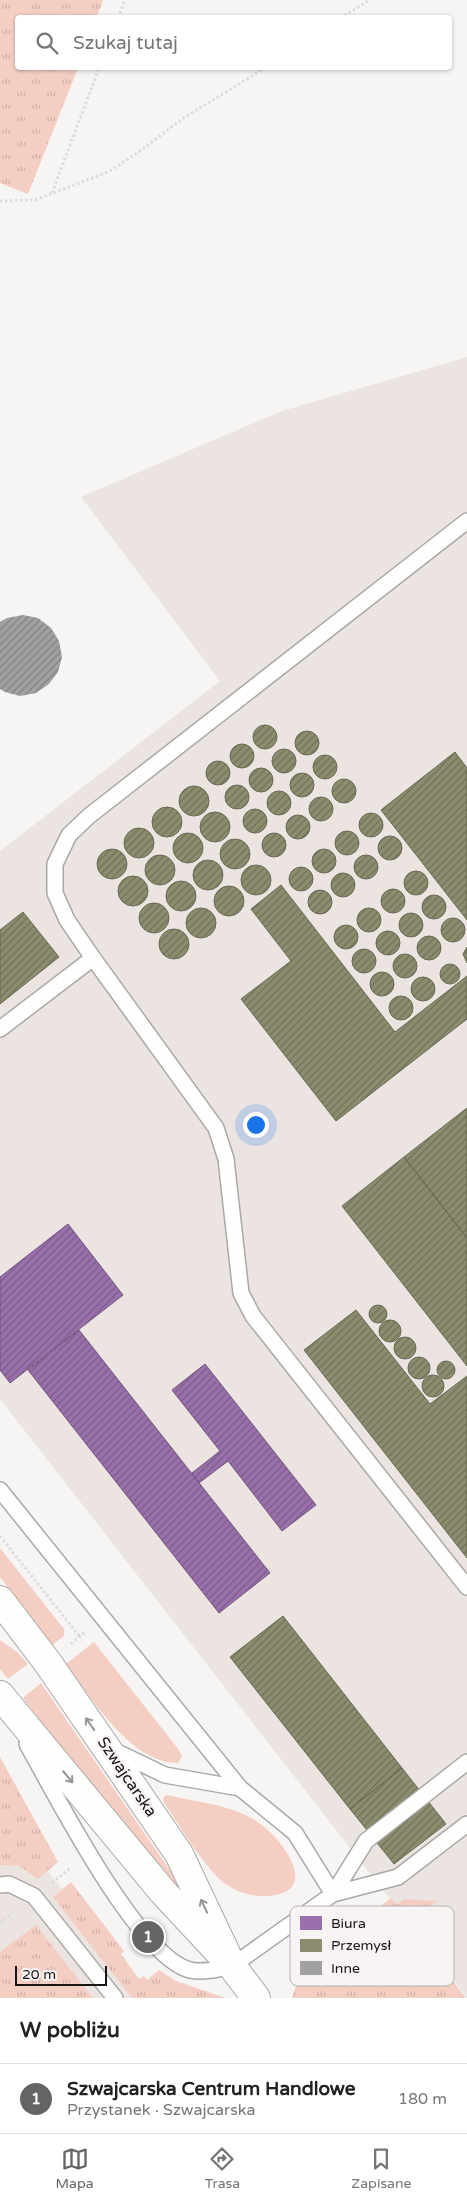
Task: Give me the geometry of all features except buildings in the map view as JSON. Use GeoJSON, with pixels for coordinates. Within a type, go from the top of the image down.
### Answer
{"type":"FeatureCollection","features":[{"type":"Feature","properties":{"kind":"street","name":"Szwajcarska"},"geometry":{"type":"LineString","coordinates":[[0,1601],[107,1747],[179,1854],[232,1966]]}},
{"type":"Feature","properties":{"kind":"street","name":"Szwajcarska"},"geometry":{"type":"LineString","coordinates":[[2,1697],[163,1892],[232,1966],[256,1998]]}},
{"type":"Feature","properties":{"kind":"lane"},"geometry":{"type":"LineString","coordinates":[[467,521],[90,816],[69,835],[55,864],[55,893],[67,920],[216,1128],[226,1160],[241,1293],[253,1316],[467,1587]]}},
{"type":"Feature","properties":{"kind":"lane"},"geometry":{"type":"LineString","coordinates":[[0,1029],[93,958]]}},
{"type":"Feature","properties":{"kind":"lane"},"geometry":{"type":"LineString","coordinates":[[0,1490],[240,1788],[295,1833],[332,1894]]}},
{"type":"Feature","properties":{"kind":"lane"},"geometry":{"type":"LineString","coordinates":[[2,1697],[87,1852],[148,1937],[172,1961],[190,1970],[213,1970],[232,1966],[290,1924]]}},
{"type":"Feature","properties":{"kind":"lane"},"geometry":{"type":"LineString","coordinates":[[107,1747],[165,1775],[240,1788]]}},
{"type":"Feature","properties":{"kind":"lane"},"geometry":{"type":"LineString","coordinates":[[332,1894],[366,1841],[467,1762]]}},
{"type":"Feature","properties":{"kind":"lane"},"geometry":{"type":"LineString","coordinates":[[315,1906],[332,1894],[398,1877],[467,1824]]}},
{"type":"Feature","properties":{"kind":"lane"},"geometry":{"type":"LineString","coordinates":[[0,1885],[9,1884],[34,1896],[114,1998]]}},
{"type":"Feature","properties":{"kind":"path"},"geometry":{"type":"LineString","coordinates":[[119,15],[125,0]]}},
{"type":"Feature","properties":{"kind":"path"},"geometry":{"type":"LineString","coordinates":[[345,15],[370,0]]}},
{"type":"Feature","properties":{"kind":"path"},"geometry":{"type":"LineString","coordinates":[[52,193],[98,70]]}},
{"type":"Feature","properties":{"kind":"path"},"geometry":{"type":"LineString","coordinates":[[0,201],[35,200],[108,172],[140,151],[182,119],[263,70]]}},
{"type":"Feature","properties":{"kind":"path"},"geometry":{"type":"LineString","coordinates":[[0,1536],[80,1637]]}},
{"type":"Feature","properties":{"kind":"path"},"geometry":{"type":"LineString","coordinates":[[48,1886],[64,1873]]}},
{"type":"Feature","properties":{"kind":"shaded area"},"geometry":{"type":"Polygon","coordinates":[[[467,357],[467,1998],[454,1981],[454,1906],[395,1906],[0,1399],[0,851],[220,681],[81,497],[282,411],[467,357]]]}},
{"type":"Feature","properties":{"kind":"shaded area"},"geometry":{"type":"Polygon","coordinates":[[[0,1809],[2,1811],[145,1998],[0,1998],[0,1809]]]}},
{"type":"Feature","properties":{"kind":"green space"},"geometry":{"type":"Polygon","coordinates":[[[0,0],[103,0],[98,15],[15,15],[15,70],[77,70],[28,194],[0,183],[0,0]]]}},
{"type":"Feature","properties":{"kind":"green space"},"geometry":{"type":"Polygon","coordinates":[[[0,1548],[64,1629],[64,1636],[52,1645],[0,1577],[0,1548]]]}},
{"type":"Feature","properties":{"kind":"green space"},"geometry":{"type":"Polygon","coordinates":[[[0,1640],[17,1652],[28,1664],[8,1679],[0,1669],[0,1640]]]}},
{"type":"Feature","properties":{"kind":"green space"},"geometry":{"type":"Polygon","coordinates":[[[94,1642],[179,1750],[182,1756],[178,1763],[160,1760],[128,1741],[100,1710],[66,1664],[94,1642]]]}},
{"type":"Feature","properties":{"kind":"green space"},"geometry":{"type":"Polygon","coordinates":[[[41,1683],[200,1914],[193,1919],[23,1698],[41,1683]]]}},
{"type":"Feature","properties":{"kind":"green space"},"geometry":{"type":"Polygon","coordinates":[[[0,1757],[58,1862],[38,1879],[19,1866],[0,1865],[0,1757]]]}},
{"type":"Feature","properties":{"kind":"green space"},"geometry":{"type":"Polygon","coordinates":[[[167,1795],[226,1808],[258,1822],[278,1840],[287,1852],[293,1864],[295,1876],[293,1886],[284,1893],[262,1896],[242,1892],[227,1885],[219,1879],[202,1859],[163,1801],[164,1796],[167,1795]]]}},
{"type":"Feature","properties":{"kind":"green space"},"geometry":{"type":"Polygon","coordinates":[[[71,1882],[124,1951],[121,1954],[139,1979],[144,1976],[147,1980],[159,1970],[176,1981],[226,1998],[132,1998],[53,1897],[71,1882]]]}},
{"type":"Feature","properties":{"kind":"green space"},"geometry":{"type":"Polygon","coordinates":[[[391,1898],[397,1904],[404,1899],[437,1901],[431,1906],[381,1906],[391,1898]]]}},
{"type":"Feature","properties":{"kind":"green space"},"geometry":{"type":"Polygon","coordinates":[[[36,1925],[93,1998],[0,1998],[0,1952],[36,1925]]]}},
{"type":"Feature","properties":{"kind":"green space"},"geometry":{"type":"Polygon","coordinates":[[[454,1983],[466,1998],[292,1998],[296,1986],[454,1986],[454,1983]]]}},
{"type":"Feature","properties":{"kind":"place","name":"Szwajcarska Centrum Handlowe"},"geometry":{"type":"Point","coordinates":[148,1937]}}]}
